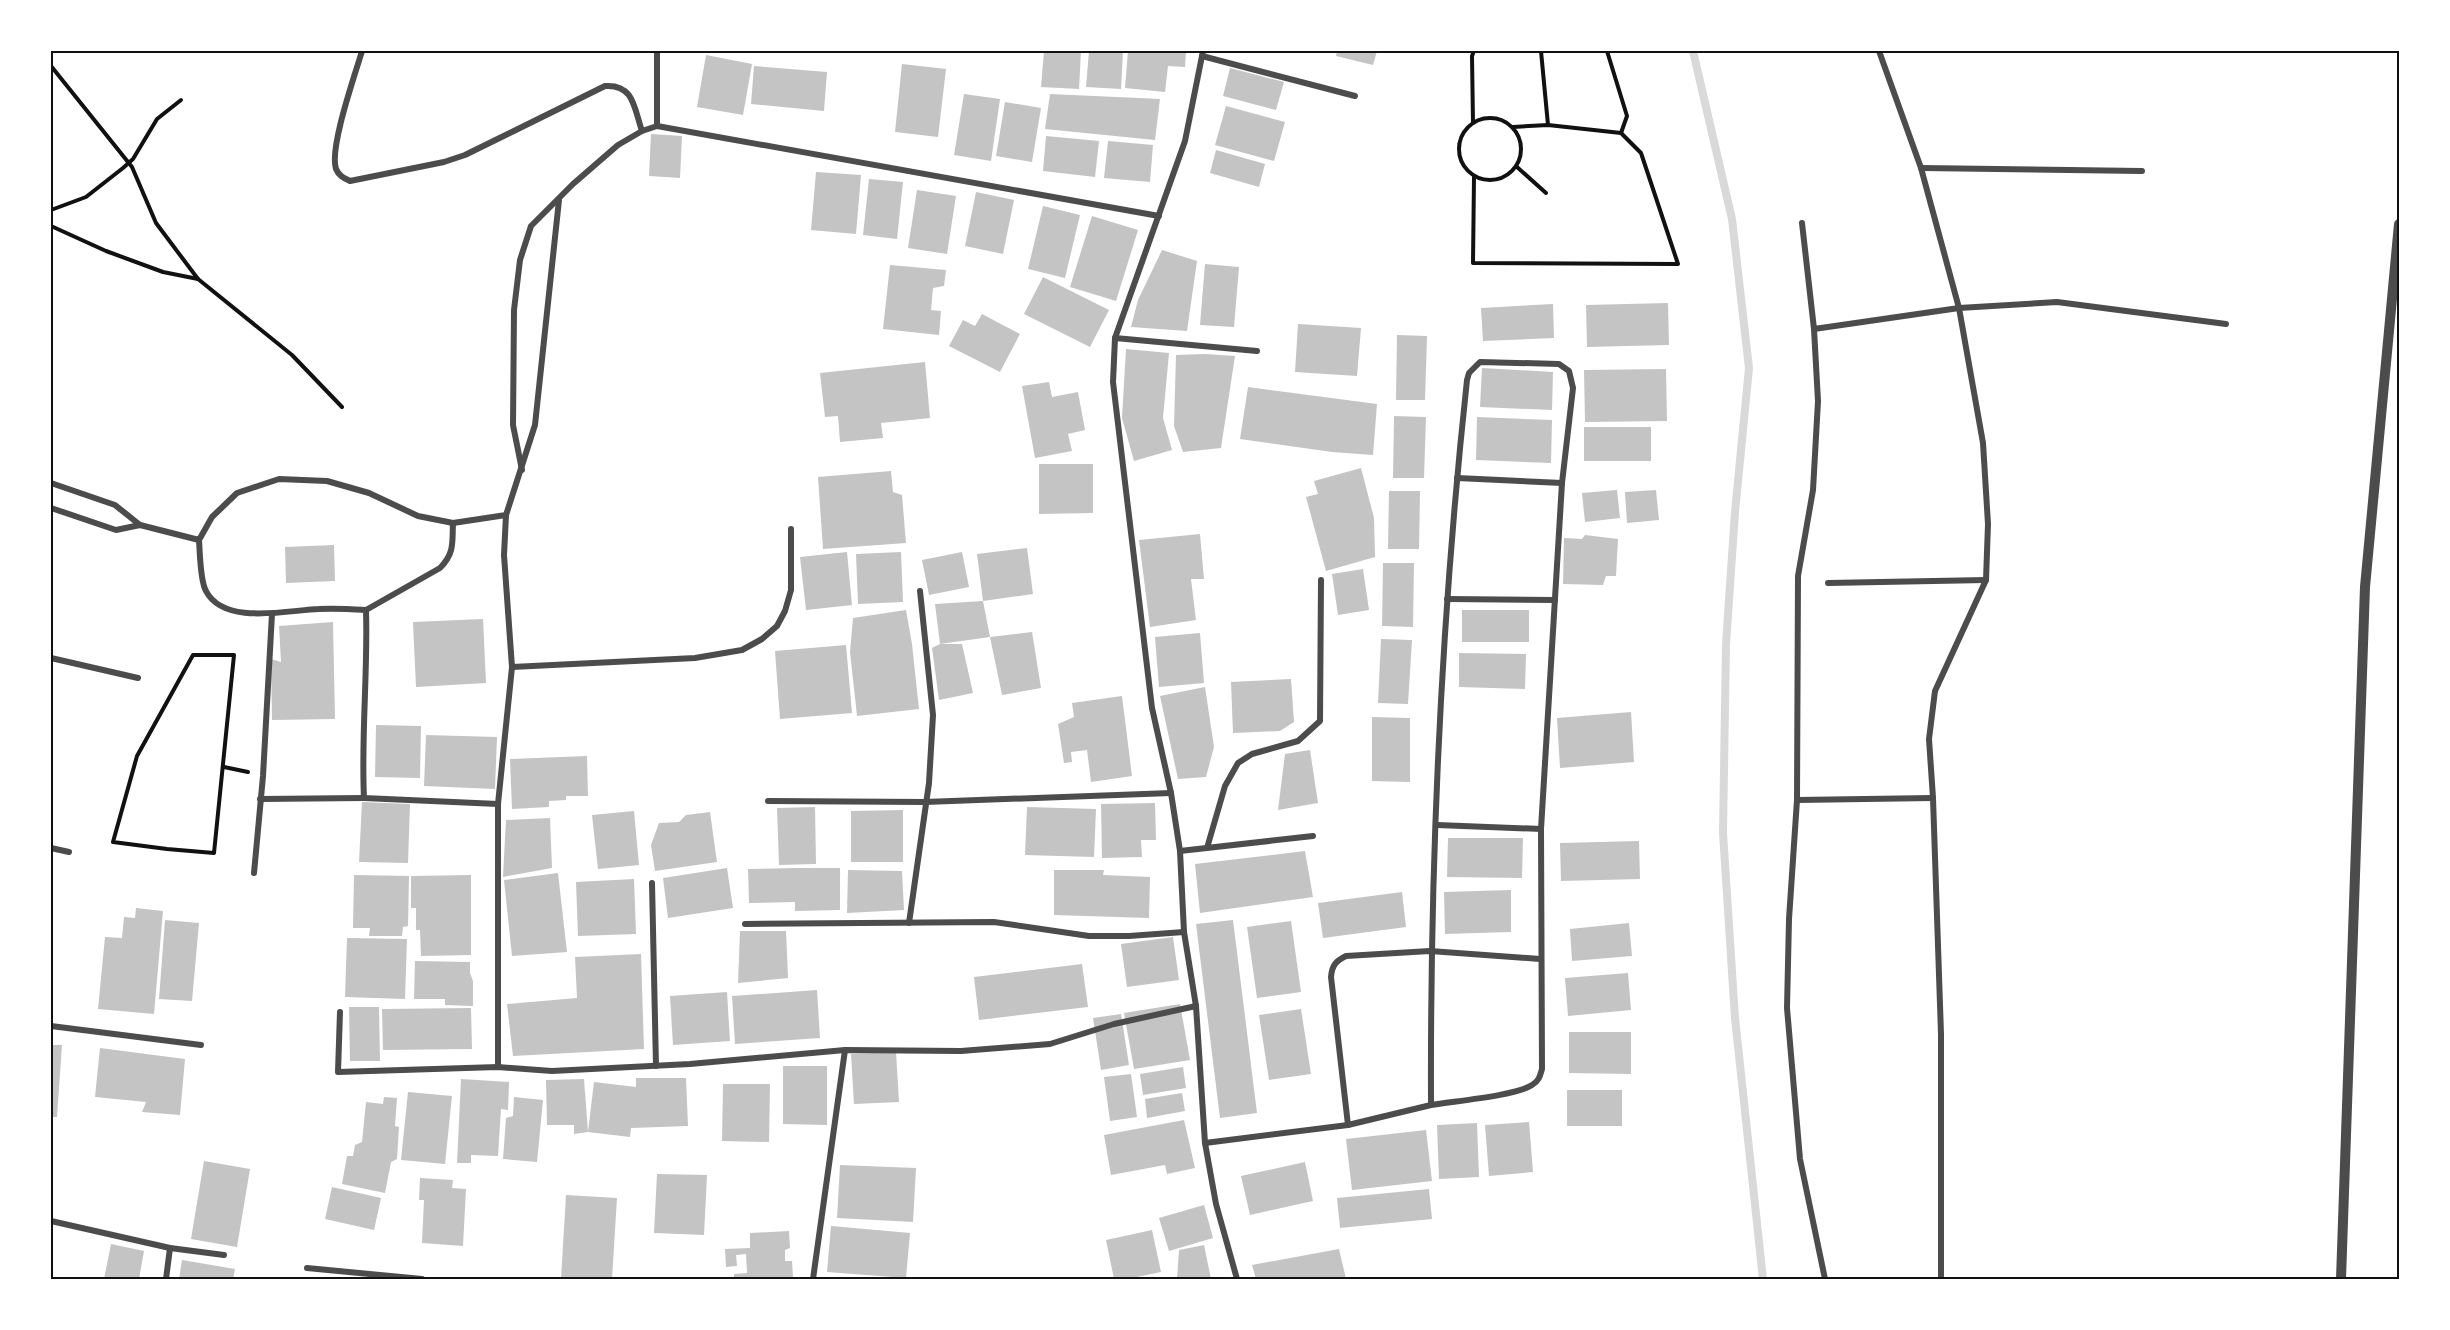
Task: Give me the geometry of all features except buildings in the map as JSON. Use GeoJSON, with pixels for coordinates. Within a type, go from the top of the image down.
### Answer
{"type":"FeatureCollection","features":[{"type":"Feature","properties":{"kind":"street"},"geometry":{"type":"LineString","coordinates":[[362,51],[347,102],[336,152],[336,168],[340,176],[350,181],[444,162],[465,155],[605,86],[616,85],[624,88],[629,94],[642,131]]}},
{"type":"Feature","properties":{"kind":"street"},"geometry":{"type":"LineString","coordinates":[[657,51],[657,126]]}},
{"type":"Feature","properties":{"kind":"street"},"geometry":{"type":"LineString","coordinates":[[1879,51],[1922,168],[1959,308],[1983,443],[1988,524],[1986,580],[1935,691],[1929,739],[1941,1034],[1941,1279]]}},
{"type":"Feature","properties":{"kind":"street"},"geometry":{"type":"LineString","coordinates":[[1237,1279],[1216,1204],[1205,1143],[1196,1006],[1184,932],[1180,852],[1171,793],[1152,708],[1113,382],[1115,338],[1185,141],[1203,54],[1355,96]]}},
{"type":"Feature","properties":{"kind":"street"},"geometry":{"type":"LineString","coordinates":[[522,470],[513,425],[514,310],[520,260],[531,226],[573,184],[618,145],[642,131],[657,126],[1159,216]]}},
{"type":"Feature","properties":{"kind":"street"},"geometry":{"type":"LineString","coordinates":[[1922,168],[2142,171]]}},
{"type":"Feature","properties":{"kind":"street"},"geometry":{"type":"LineString","coordinates":[[498,1067],[498,804],[512,667],[504,555],[506,515],[535,425],[559,199]]}},
{"type":"Feature","properties":{"kind":"street"},"geometry":{"type":"LineString","coordinates":[[1802,223],[1814,329],[1818,401],[1813,490],[1798,576],[1797,800],[1789,919],[1787,1008],[1800,1159],[1825,1279]]}},
{"type":"Feature","properties":{"kind":"street"},"geometry":{"type":"LineString","coordinates":[[2341,1279],[2365,587],[2399,224]]}},
{"type":"Feature","properties":{"kind":"street"},"geometry":{"type":"LineString","coordinates":[[1814,329],[1959,308],[2057,302],[2226,324]]}},
{"type":"Feature","properties":{"kind":"street"},"geometry":{"type":"LineString","coordinates":[[1115,338],[1257,351]]}},
{"type":"Feature","properties":{"kind":"street"},"geometry":{"type":"LineString","coordinates":[[1205,1143],[1348,1125],[1431,1105],[1518,1090],[1533,1084],[1540,1078],[1542,1069],[1541,829],[1562,483],[1573,388],[1569,371],[1559,364],[1480,362],[1474,366],[1467,380],[1456,478],[1447,600],[1430,951],[1431,1105]]}},
{"type":"Feature","properties":{"kind":"street"},"geometry":{"type":"LineString","coordinates":[[453,522],[452,553],[440,568],[366,610],[319,609],[272,614],[243,613],[216,603],[205,590],[199,540],[212,517],[237,493],[279,478],[327,481],[369,493],[418,516],[453,522],[506,515]]}},
{"type":"Feature","properties":{"kind":"street"},"geometry":{"type":"LineString","coordinates":[[1456,478],[1562,483]]}},
{"type":"Feature","properties":{"kind":"street"},"geometry":{"type":"LineString","coordinates":[[51,483],[116,505],[140,525],[199,540]]}},
{"type":"Feature","properties":{"kind":"street"},"geometry":{"type":"LineString","coordinates":[[51,508],[116,530],[140,525]]}},
{"type":"Feature","properties":{"kind":"street"},"geometry":{"type":"LineString","coordinates":[[512,667],[695,658],[742,650],[762,639],[777,626],[785,611],[791,590],[791,529]]}},
{"type":"Feature","properties":{"kind":"street"},"geometry":{"type":"LineString","coordinates":[[1207,848],[1225,786],[1238,763],[1252,754],[1298,741],[1320,721],[1321,580]]}},
{"type":"Feature","properties":{"kind":"street"},"geometry":{"type":"LineString","coordinates":[[1828,583],[1986,580]]}},
{"type":"Feature","properties":{"kind":"street"},"geometry":{"type":"LineString","coordinates":[[909,923],[929,783],[933,715],[920,591]]}},
{"type":"Feature","properties":{"kind":"street"},"geometry":{"type":"LineString","coordinates":[[1447,600],[1555,600]]}},
{"type":"Feature","properties":{"kind":"street"},"geometry":{"type":"LineString","coordinates":[[364,798],[362,758],[367,656],[366,610]]}},
{"type":"Feature","properties":{"kind":"street"},"geometry":{"type":"LineString","coordinates":[[254,873],[263,776],[272,614]]}},
{"type":"Feature","properties":{"kind":"street"},"geometry":{"type":"LineString","coordinates":[[51,658],[138,678]]}},
{"type":"Feature","properties":{"kind":"street"},"geometry":{"type":"LineString","coordinates":[[768,801],[925,802],[1171,793]]}},
{"type":"Feature","properties":{"kind":"street"},"geometry":{"type":"LineString","coordinates":[[260,799],[364,798],[498,804]]}},
{"type":"Feature","properties":{"kind":"street"},"geometry":{"type":"LineString","coordinates":[[1797,800],[1933,798]]}},
{"type":"Feature","properties":{"kind":"street"},"geometry":{"type":"LineString","coordinates":[[1437,825],[1541,829]]}},
{"type":"Feature","properties":{"kind":"street"},"geometry":{"type":"LineString","coordinates":[[1180,852],[1313,836]]}},
{"type":"Feature","properties":{"kind":"street"},"geometry":{"type":"LineString","coordinates":[[51,848],[69,852]]}},
{"type":"Feature","properties":{"kind":"street"},"geometry":{"type":"LineString","coordinates":[[652,883],[656,1066]]}},
{"type":"Feature","properties":{"kind":"street"},"geometry":{"type":"LineString","coordinates":[[745,924],[994,922],[1089,936],[1184,932]]}},
{"type":"Feature","properties":{"kind":"street"},"geometry":{"type":"LineString","coordinates":[[1348,1125],[1332,968],[1337,960],[1346,956],[1430,951],[1540,959]]}},
{"type":"Feature","properties":{"kind":"street"},"geometry":{"type":"LineString","coordinates":[[340,1012],[338,1072],[498,1067],[552,1071],[656,1066],[845,1050],[961,1051],[1050,1044],[1114,1024],[1196,1006]]}},
{"type":"Feature","properties":{"kind":"street"},"geometry":{"type":"LineString","coordinates":[[51,1026],[201,1045]]}},
{"type":"Feature","properties":{"kind":"street"},"geometry":{"type":"LineString","coordinates":[[813,1279],[845,1050]]}},
{"type":"Feature","properties":{"kind":"street"},"geometry":{"type":"LineString","coordinates":[[51,1221],[170,1248],[224,1255]]}},
{"type":"Feature","properties":{"kind":"street"},"geometry":{"type":"LineString","coordinates":[[166,1279],[170,1248]]}},
{"type":"Feature","properties":{"kind":"street"},"geometry":{"type":"LineString","coordinates":[[307,1268],[422,1279]]}},
{"type":"Feature","properties":{"kind":"path"},"geometry":{"type":"LineString","coordinates":[[1473,123],[1472,56],[1474,51]]}},
{"type":"Feature","properties":{"kind":"path"},"geometry":{"type":"LineString","coordinates":[[1541,51],[1548,124]]}},
{"type":"Feature","properties":{"kind":"path"},"geometry":{"type":"LineString","coordinates":[[1606,51],[1627,116],[1621,133]]}},
{"type":"Feature","properties":{"kind":"path"},"geometry":{"type":"LineString","coordinates":[[51,66],[129,163],[156,223],[198,279],[292,355],[342,407]]}},
{"type":"Feature","properties":{"kind":"path"},"geometry":{"type":"LineString","coordinates":[[51,210],[86,197],[129,163],[157,119],[181,100]]}},
{"type":"Feature","properties":{"kind":"path"},"geometry":{"type":"LineString","coordinates":[[1494,118],[1513,127],[1522,146],[1517,166],[1502,179],[1483,180],[1474,177],[1466,170],[1460,160],[1458,150],[1460,139],[1473,123],[1494,118]]}},
{"type":"Feature","properties":{"kind":"path"},"geometry":{"type":"LineString","coordinates":[[1474,177],[1473,263],[1678,264],[1641,153],[1621,133],[1548,124],[1513,127]]}},
{"type":"Feature","properties":{"kind":"path"},"geometry":{"type":"LineString","coordinates":[[1517,166],[1546,193]]}},
{"type":"Feature","properties":{"kind":"path"},"geometry":{"type":"LineString","coordinates":[[51,226],[106,251],[163,272],[198,279]]}},
{"type":"Feature","properties":{"kind":"path"},"geometry":{"type":"LineString","coordinates":[[193,655],[234,655],[224,767],[213,853],[113,842],[137,756],[193,655]]}},
{"type":"Feature","properties":{"kind":"path"},"geometry":{"type":"LineString","coordinates":[[224,767],[263,776]]}},
{"type":"Feature","properties":{"kind":"waterway"},"geometry":{"type":"LineString","coordinates":[[1693,51],[1732,219],[1749,368],[1735,512],[1726,644],[1723,833],[1735,1018],[1763,1279]]}}]}
